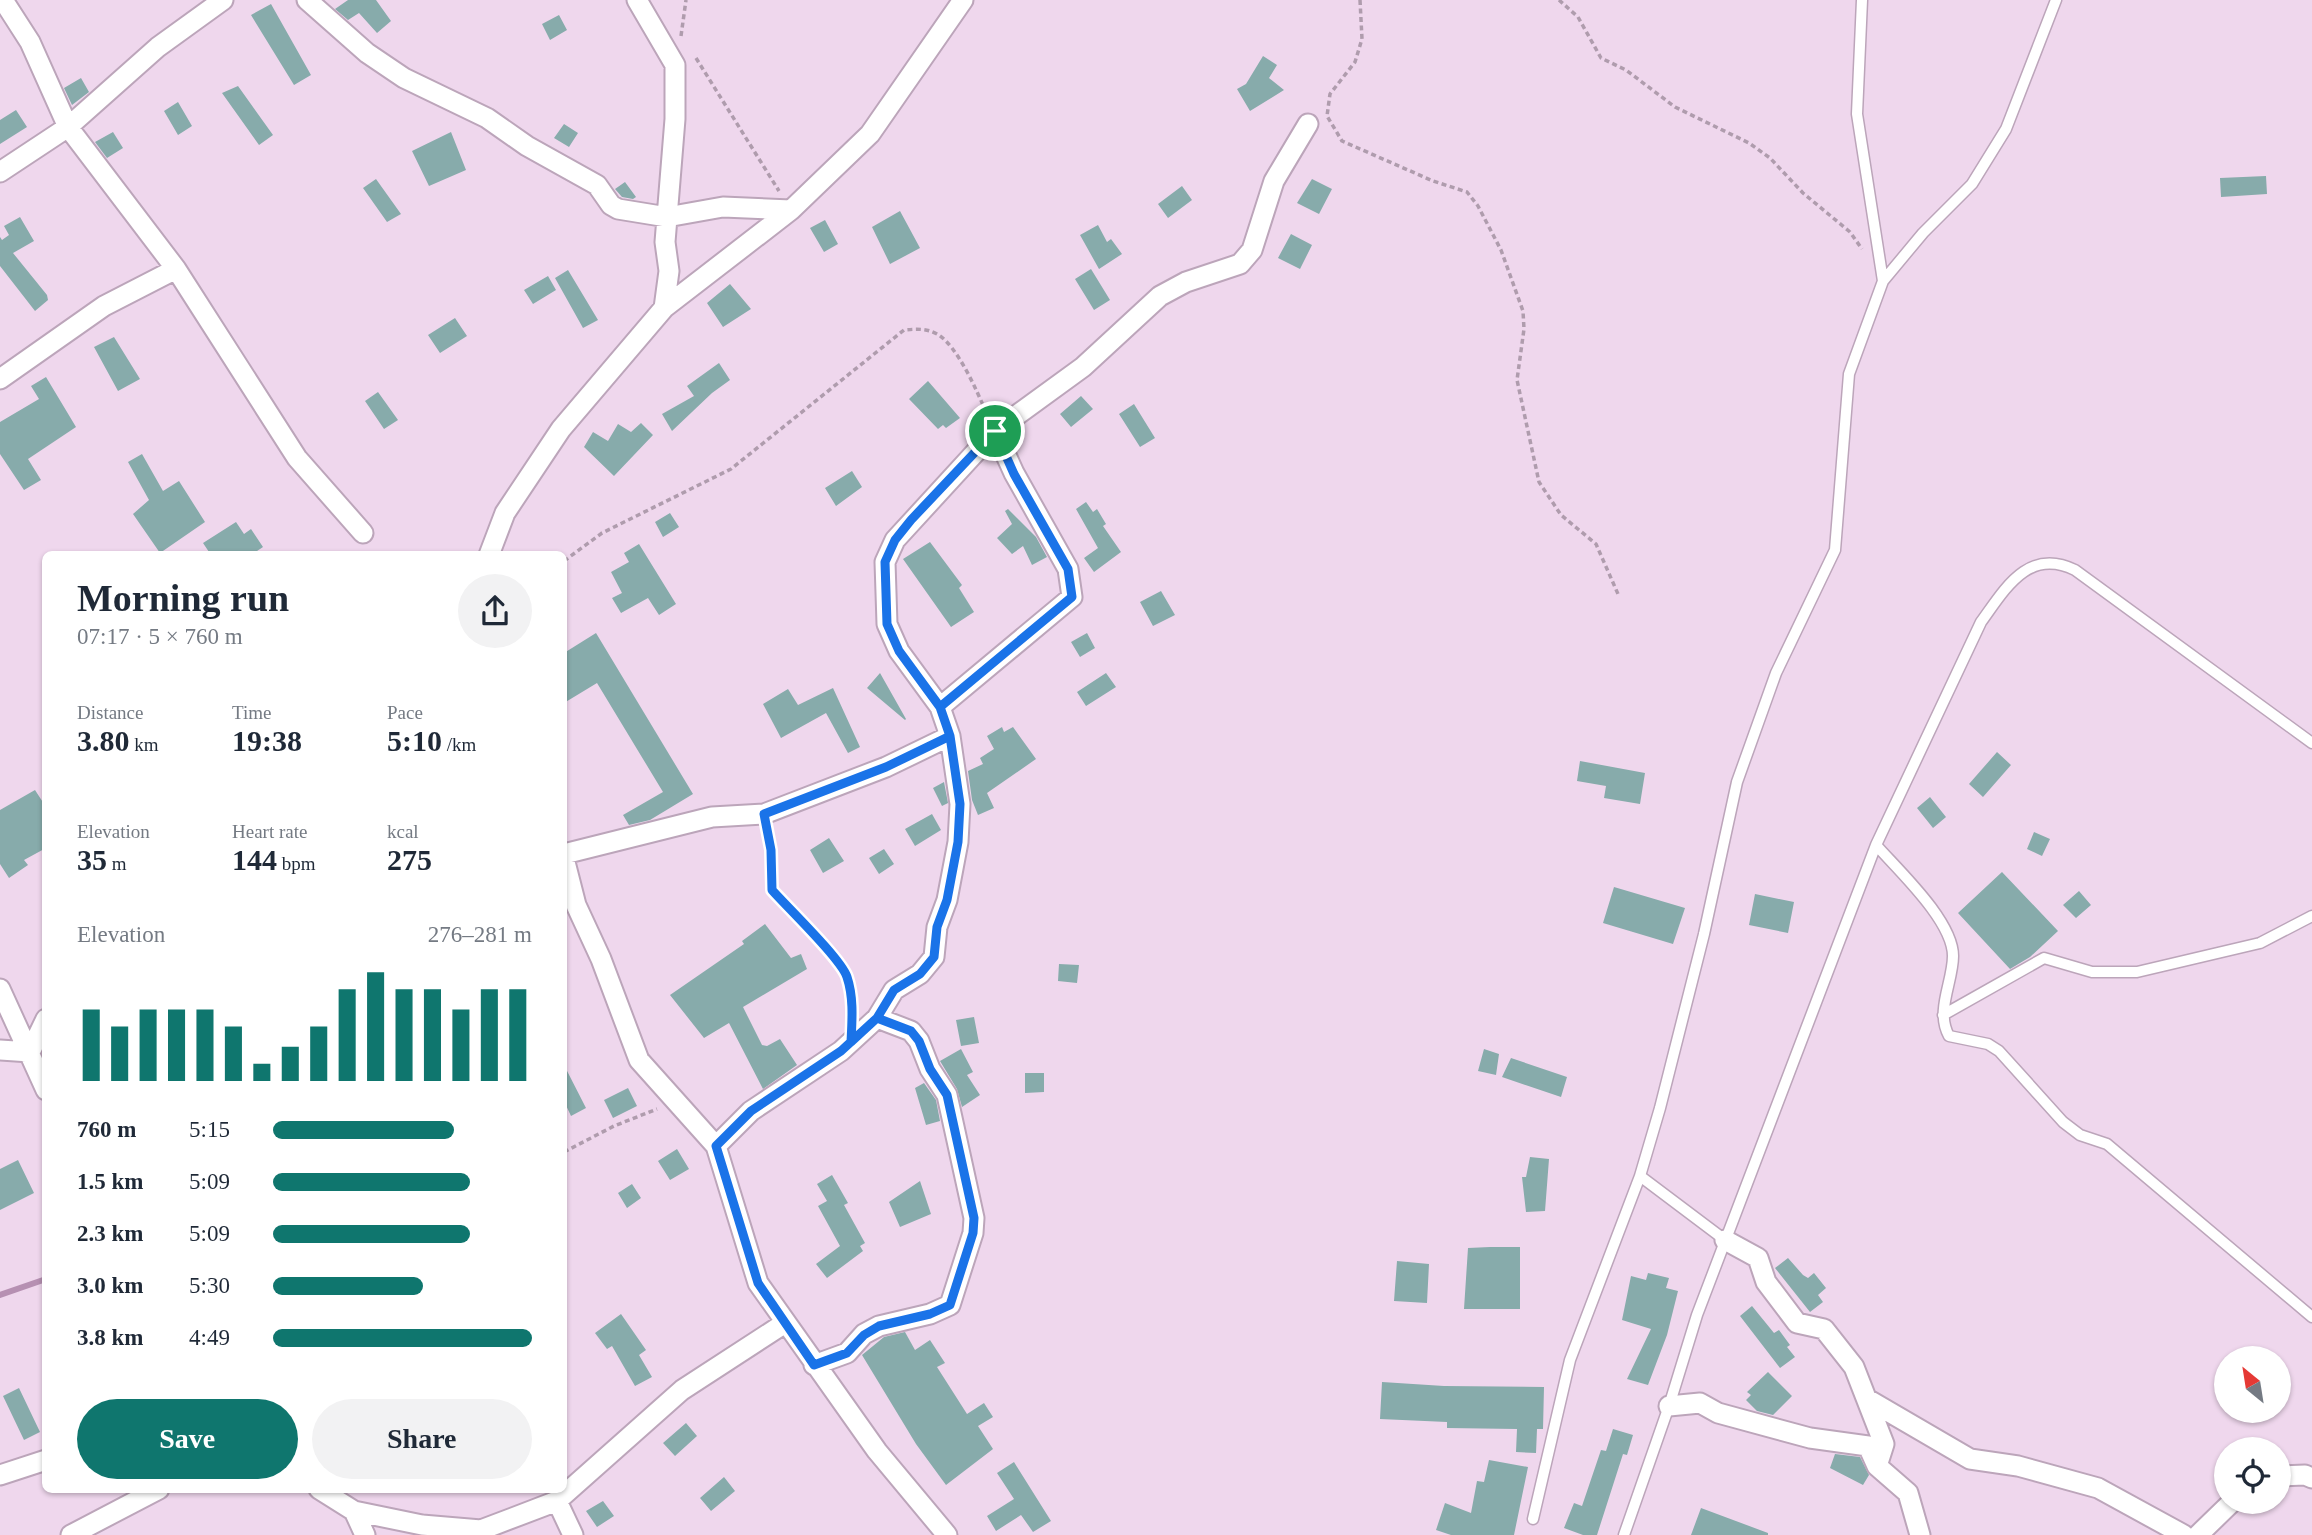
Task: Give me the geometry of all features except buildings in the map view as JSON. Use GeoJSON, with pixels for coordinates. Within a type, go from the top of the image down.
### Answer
{"type":"FeatureCollection","features":[{"type":"Feature","properties":{"kind":"street"},"geometry":{"type":"LineString","coordinates":[[4,0],[30,42],[68,127],[176,269],[297,458],[363,533]]}},
{"type":"Feature","properties":{"kind":"street"},"geometry":{"type":"LineString","coordinates":[[0,172],[68,127],[158,47],[223,0]]}},
{"type":"Feature","properties":{"kind":"street"},"geometry":{"type":"LineString","coordinates":[[307,0],[385,66],[487,118],[527,146],[597,185],[611,205],[618,209],[667,217],[723,207],[792,210]]}},
{"type":"Feature","properties":{"kind":"street"},"geometry":{"type":"LineString","coordinates":[[637,0],[675,65],[675,119],[667,217],[669,271],[664,308]]}},
{"type":"Feature","properties":{"kind":"street"},"geometry":{"type":"LineString","coordinates":[[491,551],[505,513],[561,429],[664,308],[792,210],[870,134],[962,0]]}},
{"type":"Feature","properties":{"kind":"street"},"geometry":{"type":"LineString","coordinates":[[716,1146],[751,1111],[851,1042],[877,1018],[894,990],[920,974],[934,957],[937,927],[947,900],[958,842],[960,804],[950,736],[940,707],[899,651],[887,624],[885,562],[895,540],[995,431],[1083,367],[1160,296],[1186,282],[1240,264],[1252,250],[1274,181],[1308,124]]}},
{"type":"Feature","properties":{"kind":"street"},"geometry":{"type":"LineString","coordinates":[[0,379],[104,306],[176,269]]}},
{"type":"Feature","properties":{"kind":"street"},"geometry":{"type":"LineString","coordinates":[[940,707],[1072,597],[1068,569],[1014,474],[995,431]]}},
{"type":"Feature","properties":{"kind":"street"},"geometry":{"type":"LineString","coordinates":[[567,855],[712,817],[764,814],[886,767],[950,736]]}},
{"type":"Feature","properties":{"kind":"street"},"geometry":{"type":"LineString","coordinates":[[567,868],[576,905],[601,959],[639,1060],[716,1146],[758,1283],[877,1451],[947,1535]]}},
{"type":"Feature","properties":{"kind":"street"},"geometry":{"type":"LineString","coordinates":[[0,989],[42,1080]]}},
{"type":"Feature","properties":{"kind":"street"},"geometry":{"type":"LineString","coordinates":[[814,1365],[847,1353],[864,1335],[879,1326],[930,1314],[950,1305],[973,1233],[974,1218],[947,1095],[911,1031],[877,1018]]}},
{"type":"Feature","properties":{"kind":"street"},"geometry":{"type":"LineString","coordinates":[[30,1052],[42,1027]]}},
{"type":"Feature","properties":{"kind":"street"},"geometry":{"type":"LineString","coordinates":[[0,1050],[30,1052]]}},
{"type":"Feature","properties":{"kind":"street"},"geometry":{"type":"LineString","coordinates":[[1725,1240],[1758,1258],[1766,1282],[1797,1323],[1824,1329],[1854,1367],[1884,1444],[1877,1466]]}},
{"type":"Feature","properties":{"kind":"street"},"geometry":{"type":"LineString","coordinates":[[567,1492],[682,1390],[785,1324]]}},
{"type":"Feature","properties":{"kind":"street"},"geometry":{"type":"LineString","coordinates":[[1867,1399],[1970,1459],[2018,1466],[2098,1488],[2184,1535]]}},
{"type":"Feature","properties":{"kind":"street"},"geometry":{"type":"LineString","coordinates":[[1669,1406],[1700,1403],[1718,1413],[1810,1438],[1868,1446],[1877,1466],[1908,1493],[1920,1535]]}},
{"type":"Feature","properties":{"kind":"street"},"geometry":{"type":"LineString","coordinates":[[0,1475],[42,1461]]}},
{"type":"Feature","properties":{"kind":"street"},"geometry":{"type":"LineString","coordinates":[[2291,1474],[2312,1478]]}},
{"type":"Feature","properties":{"kind":"street"},"geometry":{"type":"LineString","coordinates":[[71,1535],[151,1493]]}},
{"type":"Feature","properties":{"kind":"street"},"geometry":{"type":"LineString","coordinates":[[325,1493],[354,1511],[422,1525],[481,1530],[557,1501],[566,1493]]}},
{"type":"Feature","properties":{"kind":"street"},"geometry":{"type":"LineString","coordinates":[[557,1501],[573,1535]]}},
{"type":"Feature","properties":{"kind":"street"},"geometry":{"type":"LineString","coordinates":[[354,1511],[365,1535]]}},
{"type":"Feature","properties":{"kind":"street"},"geometry":{"type":"LineString","coordinates":[[2198,1535],[2220,1514]]}},
{"type":"Feature","properties":{"kind":"lane"},"geometry":{"type":"LineString","coordinates":[[1861,0],[1857,114],[1883,281]]}},
{"type":"Feature","properties":{"kind":"lane"},"geometry":{"type":"LineString","coordinates":[[1533,1519],[1570,1360],[1640,1175],[1664,1095],[1737,782],[1776,673],[1835,550],[1849,374],[1883,281],[1923,233],[1972,184],[2006,129],[2056,0]]}},
{"type":"Feature","properties":{"kind":"lane"},"geometry":{"type":"LineString","coordinates":[[1624,1535],[1697,1315],[1876,845],[1981,622],[2019,574],[2038,564],[2062,563],[2106,590],[2312,743]]}},
{"type":"Feature","properties":{"kind":"lane"},"geometry":{"type":"LineString","coordinates":[[1876,845],[1940,920],[1948,935],[1953,955],[1943,1015],[1944,1027],[1949,1036],[1988,1044],[1999,1051],[2063,1122],[2080,1135],[2107,1144],[2312,1317]]}},
{"type":"Feature","properties":{"kind":"lane"},"geometry":{"type":"LineString","coordinates":[[1943,1015],[2044,958],[2092,972],[2137,972],[2260,943],[2312,916]]}},
{"type":"Feature","properties":{"kind":"lane"},"geometry":{"type":"LineString","coordinates":[[1640,1175],[1725,1240]]}},
{"type":"Feature","properties":{"kind":"path"},"geometry":{"type":"LineString","coordinates":[[1360,0],[1362,40],[1355,62],[1330,94],[1327,116],[1342,141],[1433,181],[1467,192],[1478,206],[1501,250],[1523,311],[1524,329],[1517,380],[1539,482],[1562,515],[1596,544],[1618,594]]}},
{"type":"Feature","properties":{"kind":"path"},"geometry":{"type":"LineString","coordinates":[[1559,0],[1578,17],[1601,58],[1626,70],[1675,107],[1749,143],[1770,158],[1803,193],[1850,232],[1863,252]]}},
{"type":"Feature","properties":{"kind":"path"},"geometry":{"type":"LineString","coordinates":[[681,36],[688,46]]}},
{"type":"Feature","properties":{"kind":"path"},"geometry":{"type":"LineString","coordinates":[[694,56],[792,210]]}},
{"type":"Feature","properties":{"kind":"path"},"geometry":{"type":"LineString","coordinates":[[567,559],[602,533],[731,470],[904,330],[927,330],[943,338],[970,378],[995,431]]}},
{"type":"Feature","properties":{"kind":"path"},"geometry":{"type":"LineString","coordinates":[[764,814],[771,850],[772,890],[832,956],[848,978],[853,1012],[851,1042]]}},
{"type":"Feature","properties":{"kind":"path"},"geometry":{"type":"LineString","coordinates":[[567,1150],[614,1126],[675,1102]]}},
{"type":"Feature","properties":{"kind":"waterway"},"geometry":{"type":"LineString","coordinates":[[0,1295],[42,1280]]}},
{"type":"Feature","properties":{"kind":"route"},"geometry":{"type":"LineString","coordinates":[[995,431],[911,520],[895,540],[885,562],[884,601],[887,624],[899,651],[940,707],[950,736],[960,804],[958,842],[947,900],[937,927],[934,957],[920,974],[894,990],[877,1018],[851,1042],[841,1051],[751,1111],[716,1146],[758,1283],[814,1365],[847,1353],[864,1335],[879,1326],[930,1314],[950,1305],[973,1233],[974,1218],[958,1132],[951,1116],[947,1095],[930,1069],[926,1052],[911,1031],[877,1018],[851,1042],[853,1012],[848,978],[824,946],[772,890],[771,850],[764,814],[886,767],[950,736],[940,707],[1072,597],[1073,585],[1068,569],[1014,474],[995,431]]}}]}
